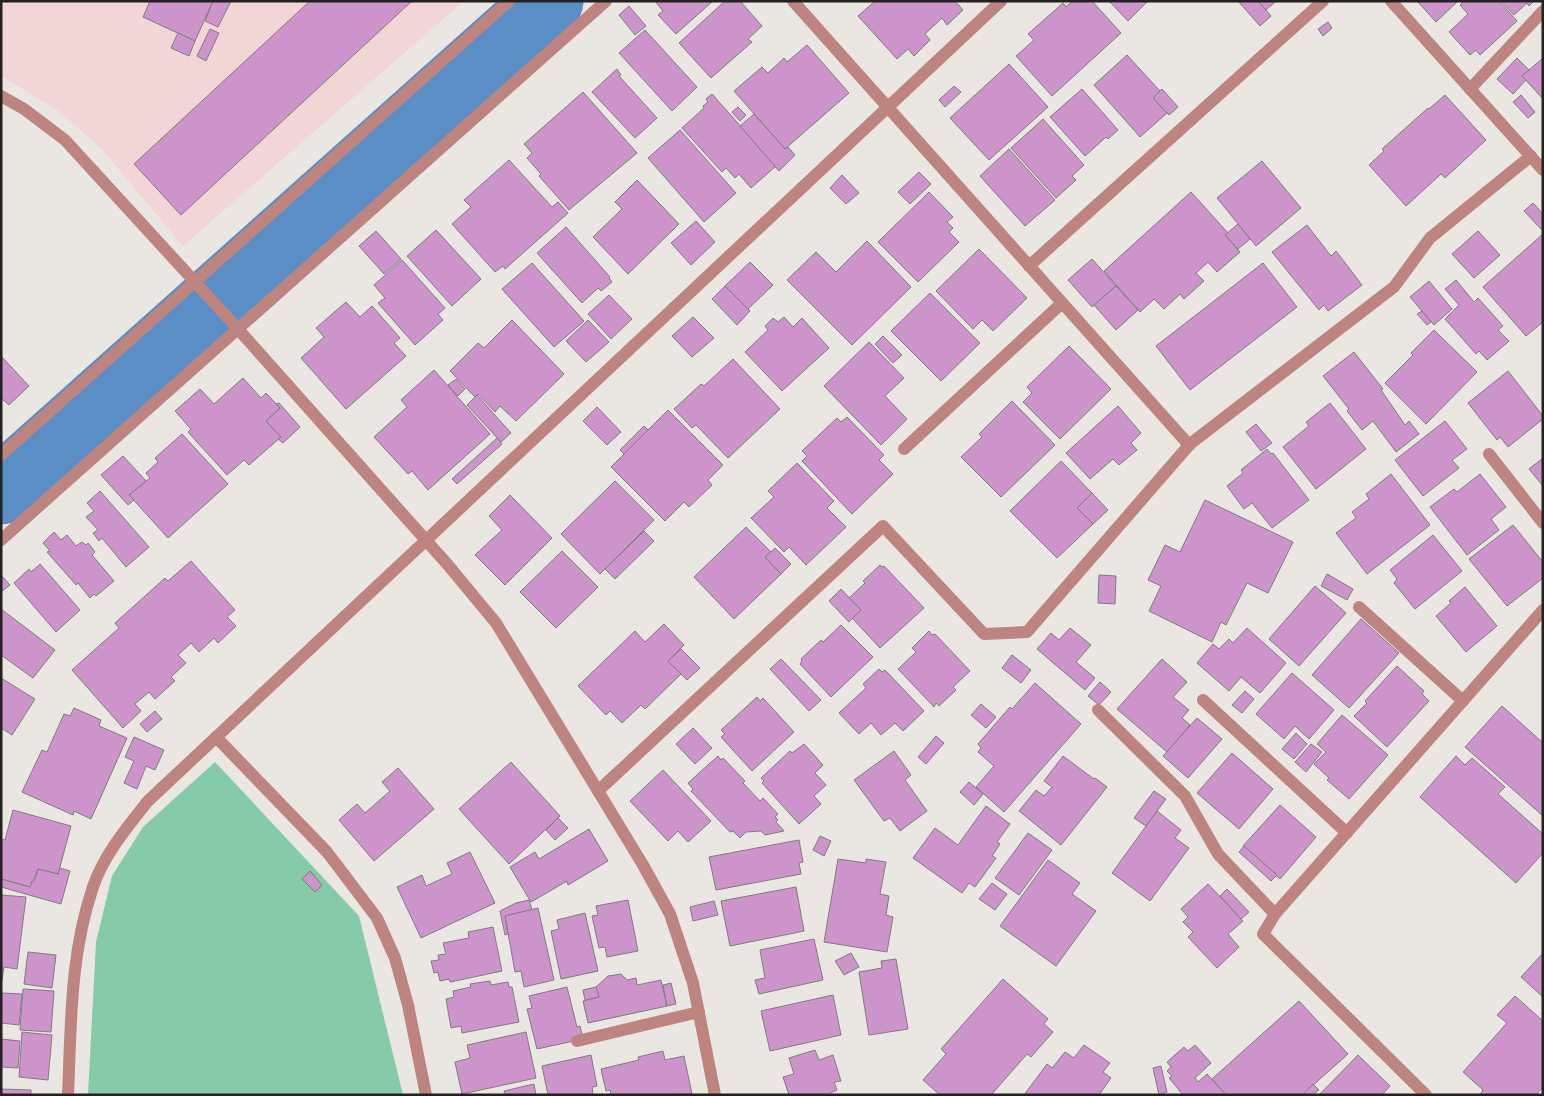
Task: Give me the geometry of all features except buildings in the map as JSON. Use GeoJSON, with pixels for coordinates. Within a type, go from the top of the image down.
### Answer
{"type":"FeatureCollection","features":[{"type":"Feature","properties":{"kind":"street"},"geometry":{"type":"LineString","coordinates":[[1,455],[509,1]]}},
{"type":"Feature","properties":{"kind":"street"},"geometry":{"type":"LineString","coordinates":[[1,540],[606,1]]}},
{"type":"Feature","properties":{"kind":"street"},"geometry":{"type":"LineString","coordinates":[[793,1],[1190,444]]}},
{"type":"Feature","properties":{"kind":"street"},"geometry":{"type":"LineString","coordinates":[[68,1095],[73,986],[81,934],[93,886],[115,842],[148,801],[1001,1]]}},
{"type":"Feature","properties":{"kind":"street"},"geometry":{"type":"LineString","coordinates":[[1029,266],[1323,1]]}},
{"type":"Feature","properties":{"kind":"street"},"geometry":{"type":"LineString","coordinates":[[1390,1],[1543,170]]}},
{"type":"Feature","properties":{"kind":"street"},"geometry":{"type":"LineString","coordinates":[[1470,89],[1543,11]]}},
{"type":"Feature","properties":{"kind":"street"},"geometry":{"type":"LineString","coordinates":[[1,96],[24,109],[65,140],[238,329],[496,623],[643,865],[670,914],[693,983],[715,1095]]}},
{"type":"Feature","properties":{"kind":"street"},"geometry":{"type":"LineString","coordinates":[[598,790],[883,526],[984,634],[1027,632],[1190,444],[1394,287],[1430,238],[1531,156]]}},
{"type":"Feature","properties":{"kind":"street"},"geometry":{"type":"LineString","coordinates":[[904,449],[1062,302]]}},
{"type":"Feature","properties":{"kind":"street"},"geometry":{"type":"LineString","coordinates":[[1489,454],[1543,523]]}},
{"type":"Feature","properties":{"kind":"street"},"geometry":{"type":"LineString","coordinates":[[1359,607],[1463,701]]}},
{"type":"Feature","properties":{"kind":"street"},"geometry":{"type":"LineString","coordinates":[[1426,1095],[1263,934],[1275,914],[1543,610]]}},
{"type":"Feature","properties":{"kind":"street"},"geometry":{"type":"LineString","coordinates":[[1203,700],[1347,833]]}},
{"type":"Feature","properties":{"kind":"street"},"geometry":{"type":"LineString","coordinates":[[1098,710],[1185,796],[1218,854],[1275,914]]}},
{"type":"Feature","properties":{"kind":"street"},"geometry":{"type":"LineString","coordinates":[[216,737],[327,852],[377,918],[396,958],[408,1005],[426,1095]]}},
{"type":"Feature","properties":{"kind":"street"},"geometry":{"type":"LineString","coordinates":[[577,1041],[699,1012]]}},
{"type":"Feature","properties":{"kind":"shaded area"},"geometry":{"type":"Polygon","coordinates":[[[1,1],[464,1],[183,246],[100,147],[57,110],[1,76],[1,1]]]}},
{"type":"Feature","properties":{"kind":"green space"},"geometry":{"type":"Polygon","coordinates":[[[215,762],[359,916],[403,1095],[88,1095],[96,942],[112,876],[143,827],[215,762]]]}},
{"type":"Feature","properties":{"kind":"waterway"},"geometry":{"type":"LineString","coordinates":[[1,490],[549,1]]}}]}
